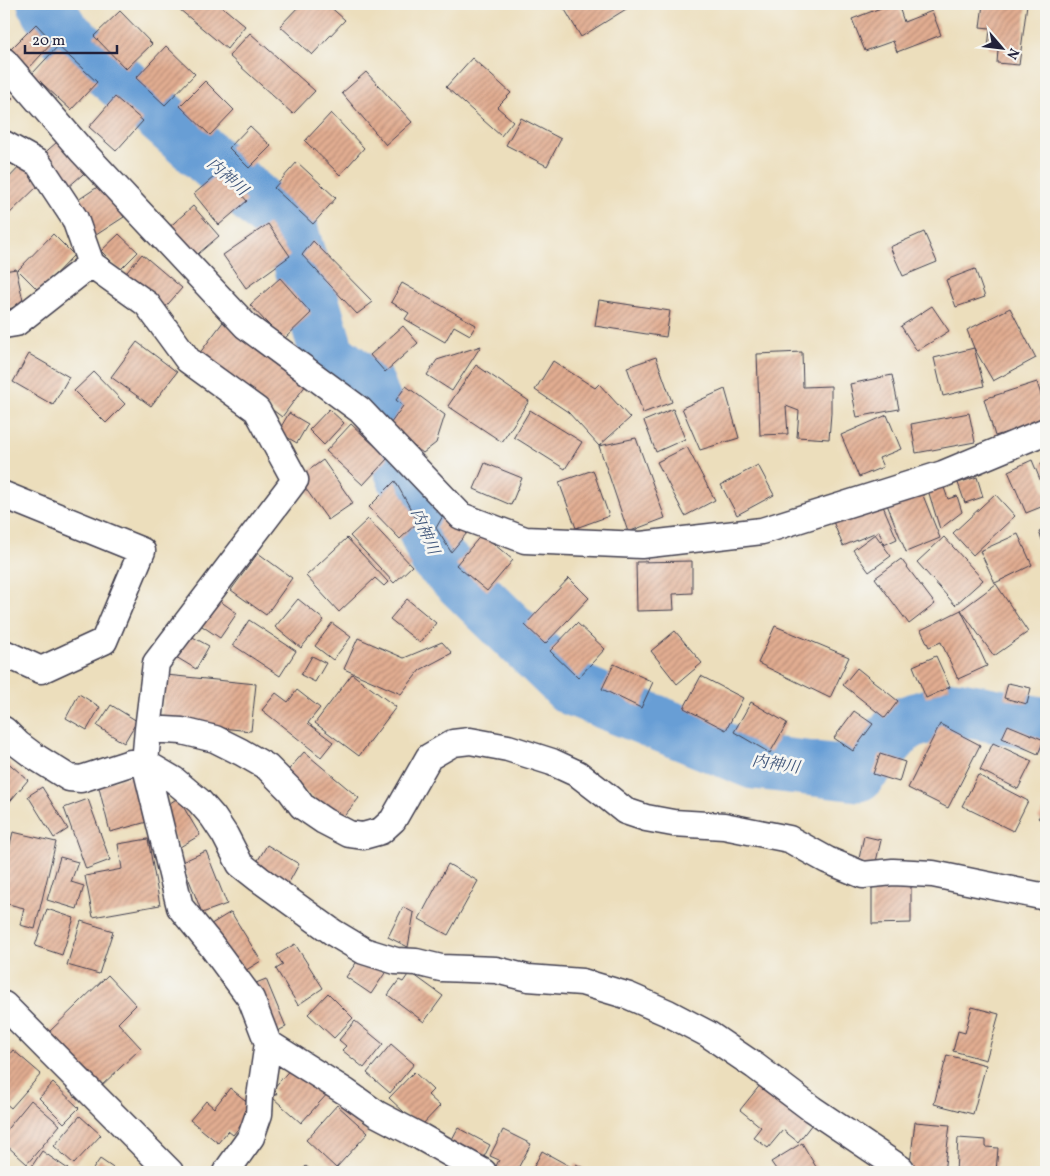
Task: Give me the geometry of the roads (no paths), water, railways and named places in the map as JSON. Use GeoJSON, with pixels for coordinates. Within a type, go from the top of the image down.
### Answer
{"type":"FeatureCollection","features":[{"type":"Feature","properties":{"kind":"street"},"geometry":{"type":"LineString","coordinates":[[4,60],[81,150],[246,326],[360,410],[462,516],[525,540],[640,545],[762,531],[943,474],[1046,431]]}},
{"type":"Feature","properties":{"kind":"street"},"geometry":{"type":"LineString","coordinates":[[4,144],[38,163],[75,220],[91,264],[147,304],[188,360],[257,410],[295,480],[156,663],[148,729],[146,763],[180,907],[251,999],[268,1043],[258,1114],[251,1138],[226,1172]]}},
{"type":"Feature","properties":{"kind":"street"},"geometry":{"type":"LineString","coordinates":[[4,324],[16,324],[91,264]]}},
{"type":"Feature","properties":{"kind":"street"},"geometry":{"type":"LineString","coordinates":[[4,495],[142,551],[104,641],[41,670],[4,653]]}},
{"type":"Feature","properties":{"kind":"street"},"geometry":{"type":"LineString","coordinates":[[148,729],[182,731],[215,739],[241,752],[267,767],[290,790],[302,806],[324,821],[349,834],[363,836],[381,831],[393,820],[429,757],[453,743],[470,741],[530,754],[561,766],[578,774],[625,812],[646,818],[673,823],[724,826],[789,839],[827,860],[863,875],[893,872],[933,874],[1046,898]]}},
{"type":"Feature","properties":{"kind":"street"},"geometry":{"type":"LineString","coordinates":[[4,730],[18,744],[69,778],[81,779],[130,763],[146,763],[174,780],[199,801],[213,817],[240,864],[334,933],[364,951],[396,961],[416,962],[441,968],[496,970],[528,978],[582,982],[629,996],[668,1013],[708,1034],[755,1066],[812,1109],[901,1169],[901,1172]]}},
{"type":"Feature","properties":{"kind":"street"},"geometry":{"type":"LineString","coordinates":[[4,1005],[170,1172]]}},
{"type":"Feature","properties":{"kind":"street"},"geometry":{"type":"LineString","coordinates":[[268,1043],[346,1092],[377,1114],[483,1172]]}},
{"type":"Feature","properties":{"kind":"waterway","name":"内神川"},"geometry":{"type":"LineString","coordinates":[[45,4],[63,33],[291,231],[328,356],[368,386],[436,557],[571,688],[754,762],[858,774],[903,724],[955,708],[1046,725]]}}]}
